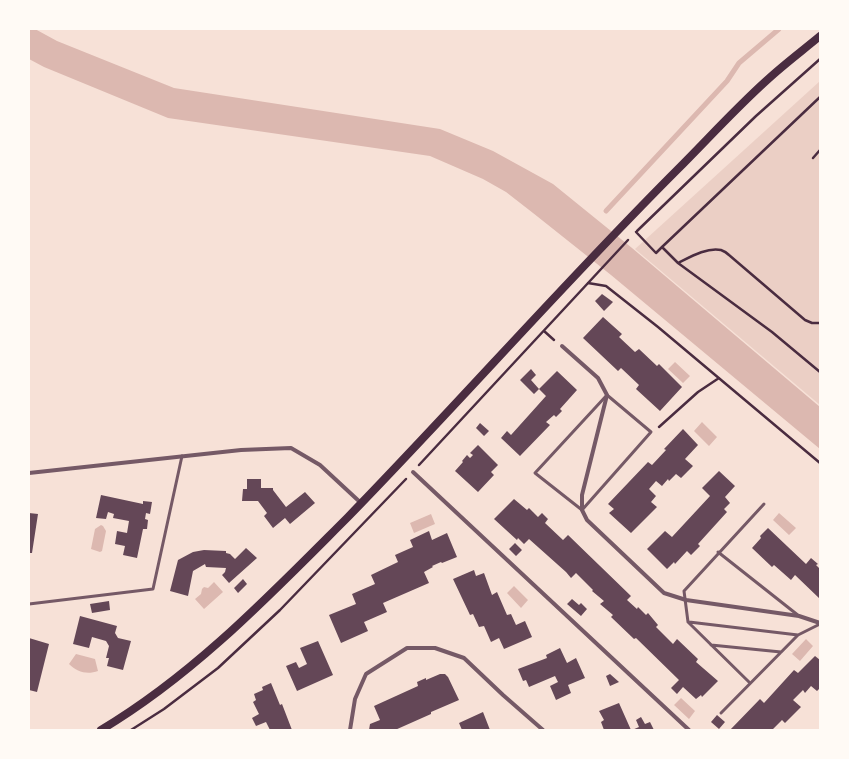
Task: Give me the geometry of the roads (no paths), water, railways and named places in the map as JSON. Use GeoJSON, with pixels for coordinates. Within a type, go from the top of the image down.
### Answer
{"type":"FeatureCollection","features":[{"type":"Feature","properties":{"kind":"main road"},"geometry":{"type":"LineString","coordinates":[[101,730],[128,714],[218,644],[407,456],[625,222],[766,81],[820,36]]}},
{"type":"Feature","properties":{"kind":"street"},"geometry":{"type":"LineString","coordinates":[[562,346],[598,378],[607,395],[582,495],[582,510],[587,520],[664,593],[686,600],[799,616],[820,623]]}},
{"type":"Feature","properties":{"kind":"street"},"geometry":{"type":"LineString","coordinates":[[29,473],[241,450],[291,448],[320,465],[361,503]]}},
{"type":"Feature","properties":{"kind":"street"},"geometry":{"type":"LineString","coordinates":[[413,472],[689,730]]}},
{"type":"Feature","properties":{"kind":"street"},"geometry":{"type":"LineString","coordinates":[[350,730],[355,699],[366,674],[407,648],[435,648],[464,658],[543,730]]}},
{"type":"Feature","properties":{"kind":"lane"},"geometry":{"type":"LineString","coordinates":[[607,395],[652,432],[582,510],[535,473],[607,395]]}},
{"type":"Feature","properties":{"kind":"lane"},"geometry":{"type":"LineString","coordinates":[[29,604],[153,589],[182,456]]}},
{"type":"Feature","properties":{"kind":"lane"},"geometry":{"type":"LineString","coordinates":[[750,683],[688,622],[684,591],[718,552],[764,504]]}},
{"type":"Feature","properties":{"kind":"lane"},"geometry":{"type":"LineString","coordinates":[[718,552],[799,616]]}},
{"type":"Feature","properties":{"kind":"lane"},"geometry":{"type":"LineString","coordinates":[[688,622],[798,634]]}},
{"type":"Feature","properties":{"kind":"lane"},"geometry":{"type":"LineString","coordinates":[[721,713],[798,634],[820,623]]}},
{"type":"Feature","properties":{"kind":"lane"},"geometry":{"type":"LineString","coordinates":[[711,644],[781,652]]}},
{"type":"Feature","properties":{"kind":"waterway"},"geometry":{"type":"LineString","coordinates":[[606,211],[727,81],[739,63],[779,29]]}}]}
